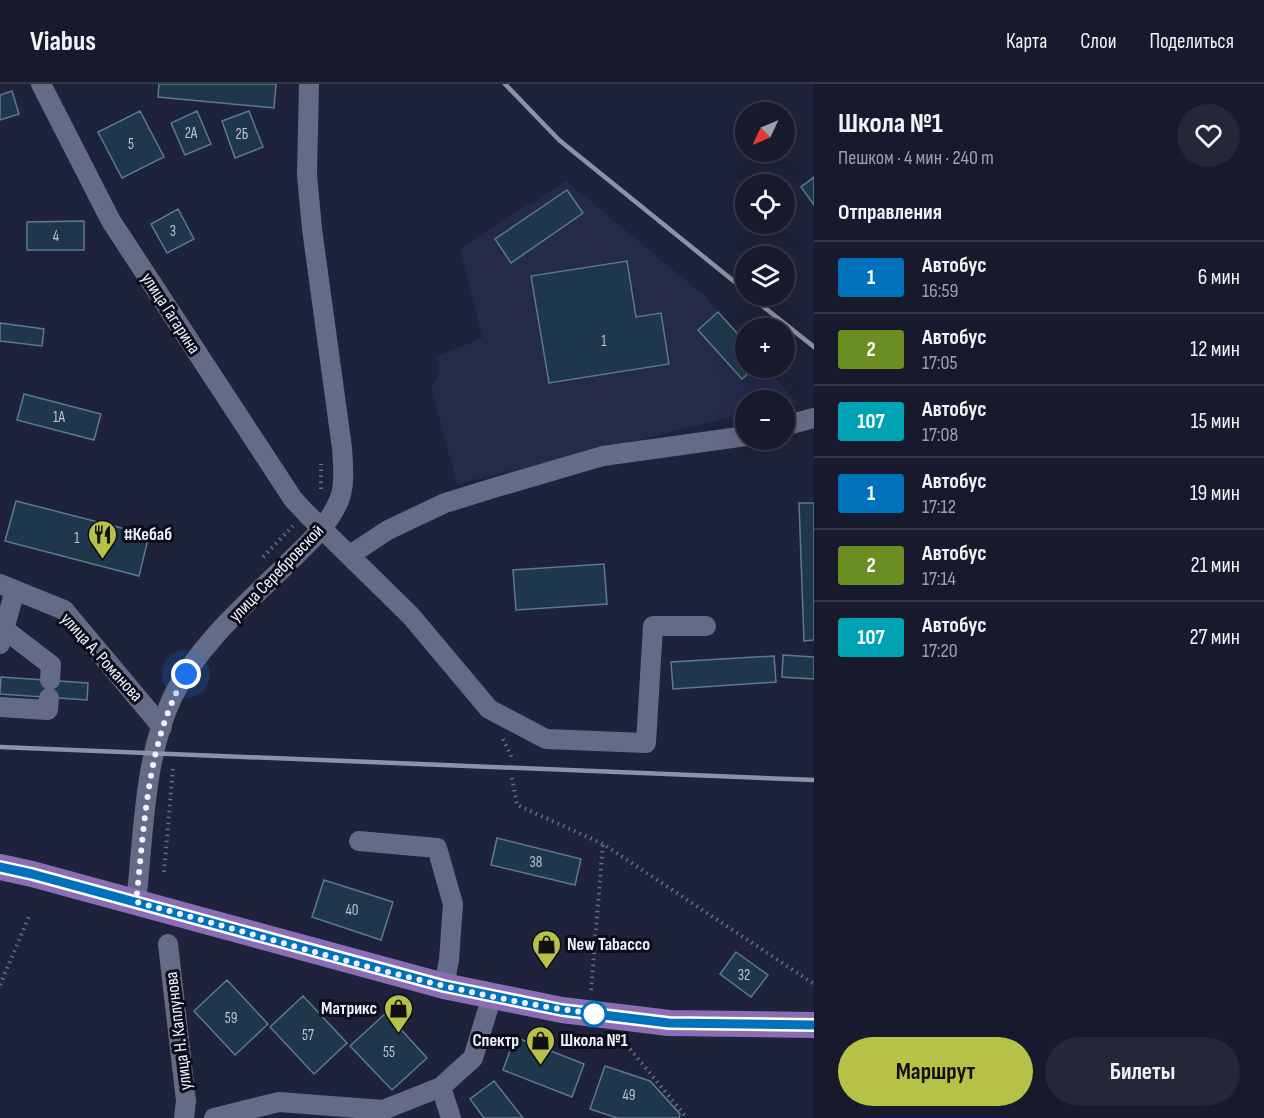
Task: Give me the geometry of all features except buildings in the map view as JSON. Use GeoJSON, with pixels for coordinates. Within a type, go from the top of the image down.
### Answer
{"type":"FeatureCollection","features":[{"type":"Feature","properties":{"kind":"main road"},"geometry":{"type":"LineString","coordinates":[[0,867],[444,986],[562,1010],[669,1023],[814,1025]]}},
{"type":"Feature","properties":{"kind":"street","name":"улица Гагарина"},"geometry":{"type":"LineString","coordinates":[[41,84],[111,221],[293,500],[411,616],[489,709],[546,739],[646,743],[653,626],[706,626]]}},
{"type":"Feature","properties":{"kind":"street","name":"улица Серебровской"},"geometry":{"type":"LineString","coordinates":[[136,902],[150,778],[162,726],[172,697],[186,674],[227,623],[322,530],[340,497],[343,459],[312,229],[307,175],[309,84]]}},
{"type":"Feature","properties":{"kind":"street"},"geometry":{"type":"LineString","coordinates":[[795,423],[814,418]]}},
{"type":"Feature","properties":{"kind":"street"},"geometry":{"type":"LineString","coordinates":[[350,555],[388,530],[445,503],[497,487],[603,456],[735,438]]}},
{"type":"Feature","properties":{"kind":"street"},"geometry":{"type":"LineString","coordinates":[[0,707],[48,710],[51,665],[2,637],[7,587]]}},
{"type":"Feature","properties":{"kind":"street","name":"улица А. Романова"},"geometry":{"type":"LineString","coordinates":[[7,587],[64,610],[162,726]]}},
{"type":"Feature","properties":{"kind":"street"},"geometry":{"type":"LineString","coordinates":[[359,841],[437,848],[453,904],[444,986]]}},
{"type":"Feature","properties":{"kind":"street","name":"улица Н. Каплунова"},"geometry":{"type":"LineString","coordinates":[[168,944],[186,1101],[184,1118]]}},
{"type":"Feature","properties":{"kind":"street"},"geometry":{"type":"LineString","coordinates":[[214,1118],[279,1110],[383,1110],[441,1087],[473,1058],[492,996]]}},
{"type":"Feature","properties":{"kind":"street"},"geometry":{"type":"LineString","coordinates":[[441,1087],[451,1118]]}},
{"type":"Feature","properties":{"kind":"path"},"geometry":{"type":"LineString","coordinates":[[512,778],[517,805],[603,844],[814,984]]}},
{"type":"Feature","properties":{"kind":"path"},"geometry":{"type":"LineString","coordinates":[[591,990],[603,844]]}},
{"type":"Feature","properties":{"kind":"path"},"geometry":{"type":"LineString","coordinates":[[0,985],[30,914]]}},
{"type":"Feature","properties":{"kind":"path"},"geometry":{"type":"LineString","coordinates":[[630,1049],[687,1118]]}},
{"type":"Feature","properties":{"kind":"shaded area"},"geometry":{"type":"Polygon","coordinates":[[[566,181],[706,297],[735,331],[735,378],[775,378],[785,390],[735,390],[735,416],[457,484],[431,388],[440,371],[436,356],[482,338],[460,248],[566,181]]]}},
{"type":"Feature","properties":{"kind":"railway"},"geometry":{"type":"LineString","coordinates":[[505,84],[559,140],[735,282]]}},
{"type":"Feature","properties":{"kind":"railway"},"geometry":{"type":"LineString","coordinates":[[763,306],[814,347]]}},
{"type":"Feature","properties":{"kind":"railway"},"geometry":{"type":"LineString","coordinates":[[0,747],[814,780]]}},
{"type":"Feature","properties":{"kind":"bus line","name":"1"},"geometry":{"type":"LineString","coordinates":[[0,867],[444,986],[562,1010],[669,1023],[814,1025]]}},
{"type":"Feature","properties":{"kind":"place","name":"#Кебаб"},"geometry":{"type":"Point","coordinates":[103,560]}},
{"type":"Feature","properties":{"kind":"place","name":"New Tabacco"},"geometry":{"type":"Point","coordinates":[546,970]}},
{"type":"Feature","properties":{"kind":"place","name":"Школа №1"},"geometry":{"type":"Point","coordinates":[594,1014]}},
{"type":"Feature","properties":{"kind":"place","name":"Матрикс"},"geometry":{"type":"Point","coordinates":[398,1034]}},
{"type":"Feature","properties":{"kind":"place","name":"Спектр"},"geometry":{"type":"Point","coordinates":[540,1066]}},
{"type":"Feature","properties":{"kind":"route"},"geometry":{"type":"LineString","coordinates":[[186,674],[172,697],[154,754],[136,902],[444,986],[562,1010],[604,1015],[594,1014]]}}]}
